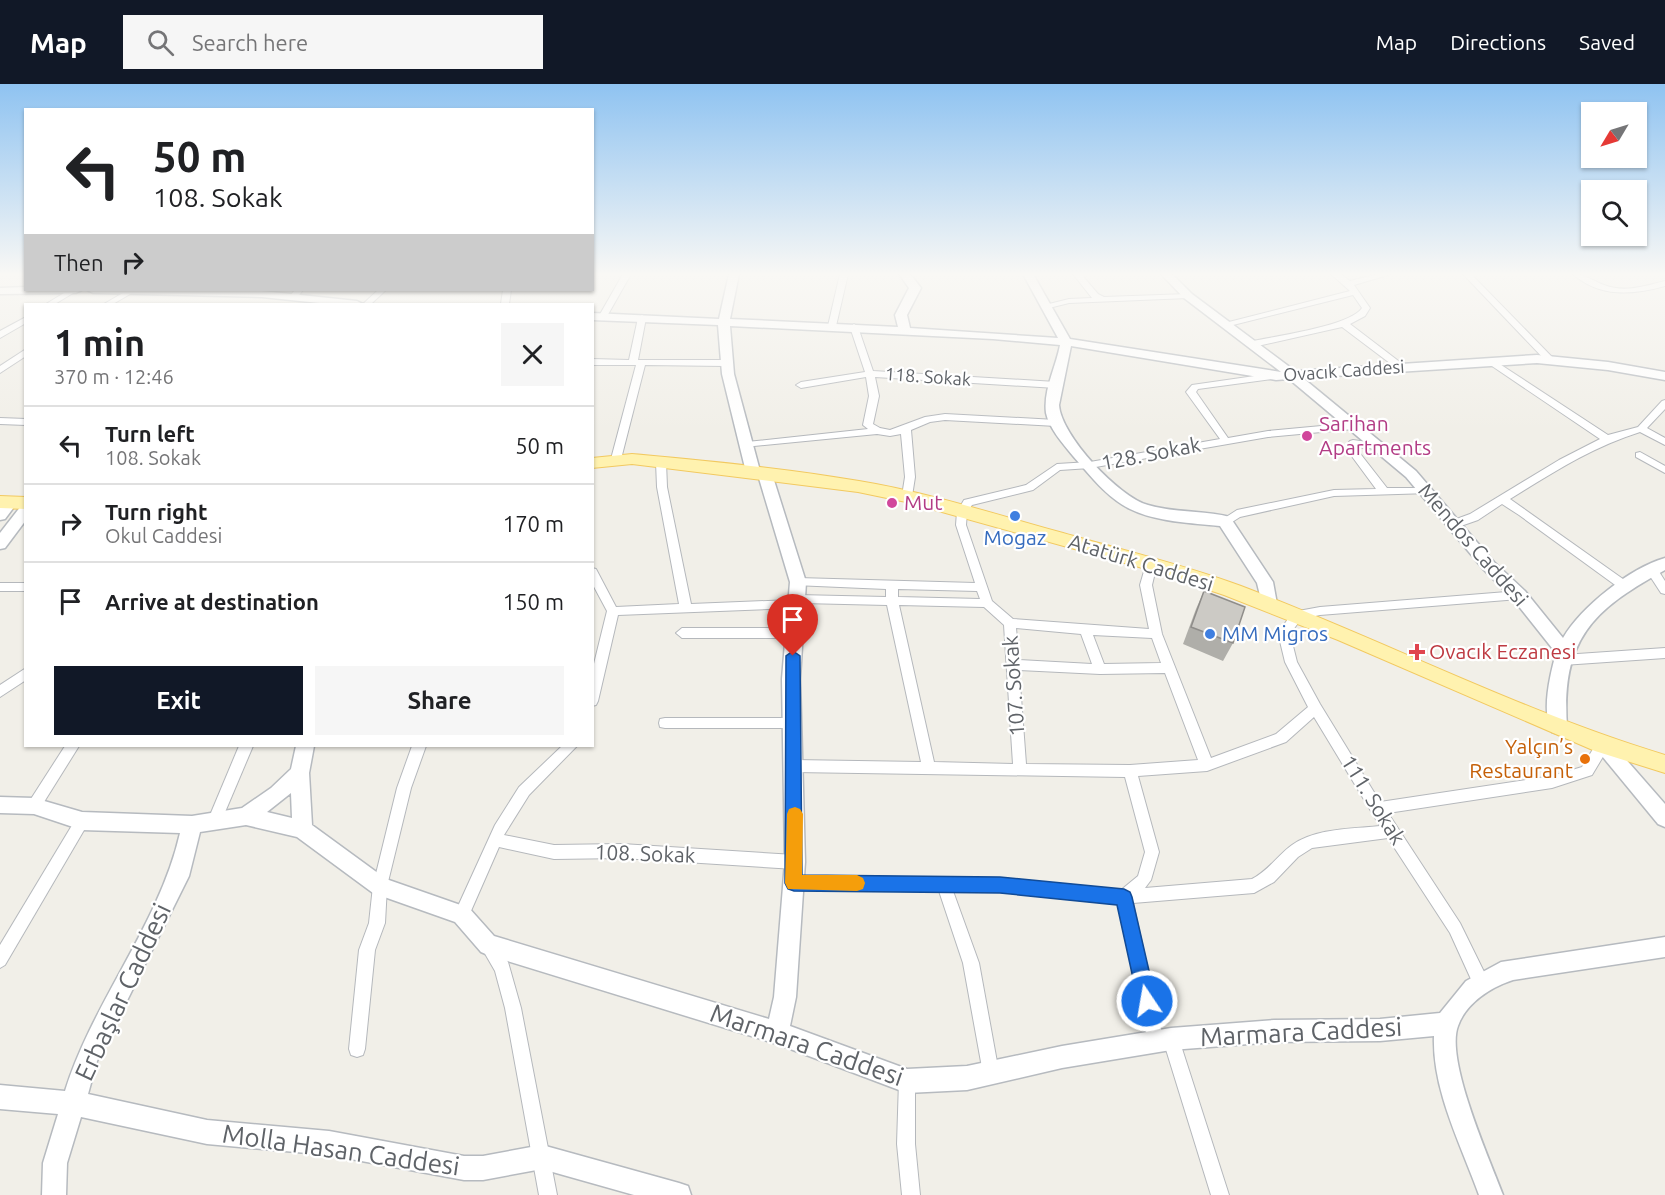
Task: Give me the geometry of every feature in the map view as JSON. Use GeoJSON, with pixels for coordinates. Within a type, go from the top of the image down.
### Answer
{"type":"FeatureCollection","features":[{"type":"Feature","properties":{"kind":"main road","name":"Atatürk Caddesi"},"geometry":{"type":"LineString","coordinates":[[594,462],[616,459],[661,462],[858,486],[907,496],[1151,564],[1269,604],[1602,745],[1665,764]]}},
{"type":"Feature","properties":{"kind":"street"},"geometry":{"type":"LineString","coordinates":[[0,335],[16,326]]}},
{"type":"Feature","properties":{"kind":"street"},"geometry":{"type":"LineString","coordinates":[[616,459],[637,363],[641,326]]}},
{"type":"Feature","properties":{"kind":"street"},"geometry":{"type":"LineString","coordinates":[[723,326],[725,363],[747,445],[759,473],[798,595],[791,723],[794,766],[794,883],[785,998],[777,1033]]}},
{"type":"Feature","properties":{"kind":"street","name":"Ovacık Caddesi"},"geometry":{"type":"LineString","coordinates":[[829,326],[904,329],[1066,342],[1276,376],[1550,360],[1599,364],[1665,376]]}},
{"type":"Feature","properties":{"kind":"street"},"geometry":{"type":"LineString","coordinates":[[1058,326],[1066,342],[1056,385],[1053,416],[1056,423],[1090,465],[1132,505],[1197,519],[1225,521],[1237,514],[1334,493],[1426,491]]}},
{"type":"Feature","properties":{"kind":"street","name":"Mendos Caddesi"},"geometry":{"type":"LineString","coordinates":[[1228,326],[1379,446],[1426,491],[1489,566],[1520,595],[1564,656]]}},
{"type":"Feature","properties":{"kind":"street"},"geometry":{"type":"LineString","coordinates":[[1253,344],[1336,326]]}},
{"type":"Feature","properties":{"kind":"street"},"geometry":{"type":"LineString","coordinates":[[1346,326],[1402,368]]}},
{"type":"Feature","properties":{"kind":"street"},"geometry":{"type":"LineString","coordinates":[[1517,326],[1550,360]]}},
{"type":"Feature","properties":{"kind":"street"},"geometry":{"type":"LineString","coordinates":[[854,327],[870,374],[874,396],[868,425],[876,431]]}},
{"type":"Feature","properties":{"kind":"street"},"geometry":{"type":"LineString","coordinates":[[3,367],[24,353]]}},
{"type":"Feature","properties":{"kind":"street"},"geometry":{"type":"LineString","coordinates":[[594,362],[725,363]]}},
{"type":"Feature","properties":{"kind":"street"},"geometry":{"type":"LineString","coordinates":[[1492,362],[1607,439]]}},
{"type":"Feature","properties":{"kind":"street"},"geometry":{"type":"LineString","coordinates":[[3,367],[24,366]]}},
{"type":"Feature","properties":{"kind":"street","name":"118. Sokak"},"geometry":{"type":"LineString","coordinates":[[801,384],[870,374],[1056,385]]}},
{"type":"Feature","properties":{"kind":"street"},"geometry":{"type":"LineString","coordinates":[[1225,440],[1191,392],[1195,387],[1276,376]]}},
{"type":"Feature","properties":{"kind":"street"},"geometry":{"type":"LineString","coordinates":[[1455,524],[1474,518],[1563,462],[1607,439],[1641,429],[1665,403]]}},
{"type":"Feature","properties":{"kind":"street"},"geometry":{"type":"LineString","coordinates":[[747,445],[876,431],[895,434],[927,419],[945,417],[1056,423]]}},
{"type":"Feature","properties":{"kind":"street"},"geometry":{"type":"LineString","coordinates":[[0,421],[24,422]]}},
{"type":"Feature","properties":{"kind":"street","name":"128. Sokak"},"geometry":{"type":"LineString","coordinates":[[962,512],[968,502],[1029,488],[1058,467],[1090,465],[1225,440],[1317,427],[1354,426]]}},
{"type":"Feature","properties":{"kind":"street"},"geometry":{"type":"LineString","coordinates":[[1641,429],[1665,442]]}},
{"type":"Feature","properties":{"kind":"street"},"geometry":{"type":"LineString","coordinates":[[906,430],[910,477],[907,496]]}},
{"type":"Feature","properties":{"kind":"street"},"geometry":{"type":"LineString","coordinates":[[1379,446],[1353,443],[1350,447],[1383,491]]}},
{"type":"Feature","properties":{"kind":"street"},"geometry":{"type":"LineString","coordinates":[[1640,456],[1665,470]]}},
{"type":"Feature","properties":{"kind":"street"},"geometry":{"type":"LineString","coordinates":[[661,462],[662,487],[686,609]]}},
{"type":"Feature","properties":{"kind":"street"},"geometry":{"type":"LineString","coordinates":[[1503,500],[1626,587]]}},
{"type":"Feature","properties":{"kind":"street"},"geometry":{"type":"LineString","coordinates":[[0,544],[12,506]]}},
{"type":"Feature","properties":{"kind":"street"},"geometry":{"type":"LineString","coordinates":[[798,595],[892,601],[987,603],[961,525],[962,512]]}},
{"type":"Feature","properties":{"kind":"street"},"geometry":{"type":"LineString","coordinates":[[1225,521],[1265,582],[1269,604]]}},
{"type":"Feature","properties":{"kind":"street"},"geometry":{"type":"LineString","coordinates":[[1151,564],[1146,585],[1156,634],[1207,765]]}},
{"type":"Feature","properties":{"kind":"street"},"geometry":{"type":"LineString","coordinates":[[1558,727],[1556,704],[1564,656],[1577,630],[1592,614],[1626,587],[1658,566],[1665,590]]}},
{"type":"Feature","properties":{"kind":"street"},"geometry":{"type":"LineString","coordinates":[[594,576],[613,610],[594,692]]}},
{"type":"Feature","properties":{"kind":"street"},"geometry":{"type":"LineString","coordinates":[[613,610],[686,609],[892,584],[982,587]]}},
{"type":"Feature","properties":{"kind":"street"},"geometry":{"type":"LineString","coordinates":[[892,584],[892,601],[929,768]]}},
{"type":"Feature","properties":{"kind":"street"},"geometry":{"type":"LineString","coordinates":[[0,587],[24,587]]}},
{"type":"Feature","properties":{"kind":"street"},"geometry":{"type":"LineString","coordinates":[[1296,615],[1320,611],[1520,595]]}},
{"type":"Feature","properties":{"kind":"street","name":"107. Sokak"},"geometry":{"type":"LineString","coordinates":[[987,603],[1010,623],[1020,767]]}},
{"type":"Feature","properties":{"kind":"street","name":"111. Sokak"},"geometry":{"type":"LineString","coordinates":[[1296,615],[1284,633],[1291,662],[1315,708],[1377,809],[1455,928],[1481,982]]}},
{"type":"Feature","properties":{"kind":"street"},"geometry":{"type":"LineString","coordinates":[[1010,623],[1156,634]]}},
{"type":"Feature","properties":{"kind":"street"},"geometry":{"type":"LineString","coordinates":[[1085,630],[1100,669]]}},
{"type":"Feature","properties":{"kind":"street"},"geometry":{"type":"LineString","coordinates":[[682,633],[795,633]]}},
{"type":"Feature","properties":{"kind":"street"},"geometry":{"type":"LineString","coordinates":[[1564,656],[1665,653]]}},
{"type":"Feature","properties":{"kind":"street"},"geometry":{"type":"LineString","coordinates":[[1014,664],[1100,669],[1168,668]]}},
{"type":"Feature","properties":{"kind":"street"},"geometry":{"type":"LineString","coordinates":[[0,692],[24,674]]}},
{"type":"Feature","properties":{"kind":"street"},"geometry":{"type":"LineString","coordinates":[[794,766],[1020,767],[1130,771],[1207,765],[1281,738],[1315,708]]}},
{"type":"Feature","properties":{"kind":"street"},"geometry":{"type":"LineString","coordinates":[[665,723],[791,723]]}},
{"type":"Feature","properties":{"kind":"street"},"geometry":{"type":"LineString","coordinates":[[1377,809],[1552,782],[1587,771],[1602,745],[1665,818]]}},
{"type":"Feature","properties":{"kind":"street"},"geometry":{"type":"LineString","coordinates":[[34,806],[71,747]]}},
{"type":"Feature","properties":{"kind":"street"},"geometry":{"type":"LineString","coordinates":[[215,820],[246,747]]}},
{"type":"Feature","properties":{"kind":"street"},"geometry":{"type":"LineString","coordinates":[[302,829],[300,773],[305,747]]}},
{"type":"Feature","properties":{"kind":"street"},"geometry":{"type":"LineString","coordinates":[[357,1049],[366,962],[377,923],[380,886],[404,788],[419,747]]}},
{"type":"Feature","properties":{"kind":"street"},"geometry":{"type":"LineString","coordinates":[[462,915],[495,840],[524,791],[569,747]]}},
{"type":"Feature","properties":{"kind":"street"},"geometry":{"type":"LineString","coordinates":[[1124,897],[1144,880],[1152,852],[1130,771]]}},
{"type":"Feature","properties":{"kind":"street"},"geometry":{"type":"LineString","coordinates":[[246,816],[278,794],[300,773]]}},
{"type":"Feature","properties":{"kind":"street"},"geometry":{"type":"LineString","coordinates":[[0,805],[34,806],[82,821],[192,825],[246,816],[302,829],[380,886],[462,915],[488,945],[502,968],[513,1008],[548,1195]]}},
{"type":"Feature","properties":{"kind":"street"},"geometry":{"type":"LineString","coordinates":[[0,960],[82,821]]}},
{"type":"Feature","properties":{"kind":"street","name":"Erbaşlar Caddesi"},"geometry":{"type":"LineString","coordinates":[[54,1195],[55,1163],[87,1058],[182,869],[192,825]]}},
{"type":"Feature","properties":{"kind":"street"},"geometry":{"type":"LineString","coordinates":[[794,883],[1000,885],[1124,897],[1254,886],[1266,881],[1281,865],[1309,843],[1392,831]]}},
{"type":"Feature","properties":{"kind":"street","name":"108. Sokak"},"geometry":{"type":"LineString","coordinates":[[495,840],[554,852],[622,851],[795,862]]}},
{"type":"Feature","properties":{"kind":"street"},"geometry":{"type":"LineString","coordinates":[[943,883],[972,963],[990,1073]]}},
{"type":"Feature","properties":{"kind":"street"},"geometry":{"type":"LineString","coordinates":[[1124,897],[1164,1041],[1220,1195]]}},
{"type":"Feature","properties":{"kind":"street","name":"Marmara Caddesi"},"geometry":{"type":"LineString","coordinates":[[488,945],[599,976],[777,1033],[907,1081],[938,1081],[990,1073],[1062,1057],[1164,1041],[1274,1031],[1380,1030],[1446,1024]]}},
{"type":"Feature","properties":{"kind":"street"},"geometry":{"type":"LineString","coordinates":[[1491,1195],[1454,1090],[1445,1054],[1446,1024],[1463,998],[1489,976],[1513,969],[1665,947]]}},
{"type":"Feature","properties":{"kind":"street"},"geometry":{"type":"LineString","coordinates":[[907,1081],[906,1144],[911,1195]]}},
{"type":"Feature","properties":{"kind":"street","name":"Molla Hasan Caddesi"},"geometry":{"type":"LineString","coordinates":[[0,1097],[73,1103],[207,1132],[328,1143],[464,1168],[483,1168],[542,1156],[679,1195]]}},
{"type":"Feature","properties":{"kind":"building"},"geometry":{"type":"Polygon","coordinates":[[[1204,591],[1245,607],[1233,643],[1191,627],[1204,591]]]}},
{"type":"Feature","properties":{"kind":"slow traffic"},"geometry":{"type":"LineString","coordinates":[[795,814],[794,883],[857,883]]}},
{"type":"Feature","properties":{"kind":"place","name":"Sarihan Apartments"},"geometry":{"type":"Point","coordinates":[1307,436]}},
{"type":"Feature","properties":{"kind":"place","name":"Mut"},"geometry":{"type":"Point","coordinates":[892,503]}},
{"type":"Feature","properties":{"kind":"place","name":"Mogaz"},"geometry":{"type":"Point","coordinates":[1015,516]}},
{"type":"Feature","properties":{"kind":"place","name":"MM Migros"},"geometry":{"type":"Point","coordinates":[1210,634]}},
{"type":"Feature","properties":{"kind":"place","name":"Ovacık Eczanesi"},"geometry":{"type":"Point","coordinates":[1417,652]}},
{"type":"Feature","properties":{"kind":"place","name":"Yalçın’s Restaurant"},"geometry":{"type":"Point","coordinates":[1585,759]}},
{"type":"Feature","properties":{"kind":"route"},"geometry":{"type":"LineString","coordinates":[[793,656],[791,723],[794,766],[794,883],[1000,885],[1124,897],[1147,1001]]}}]}
